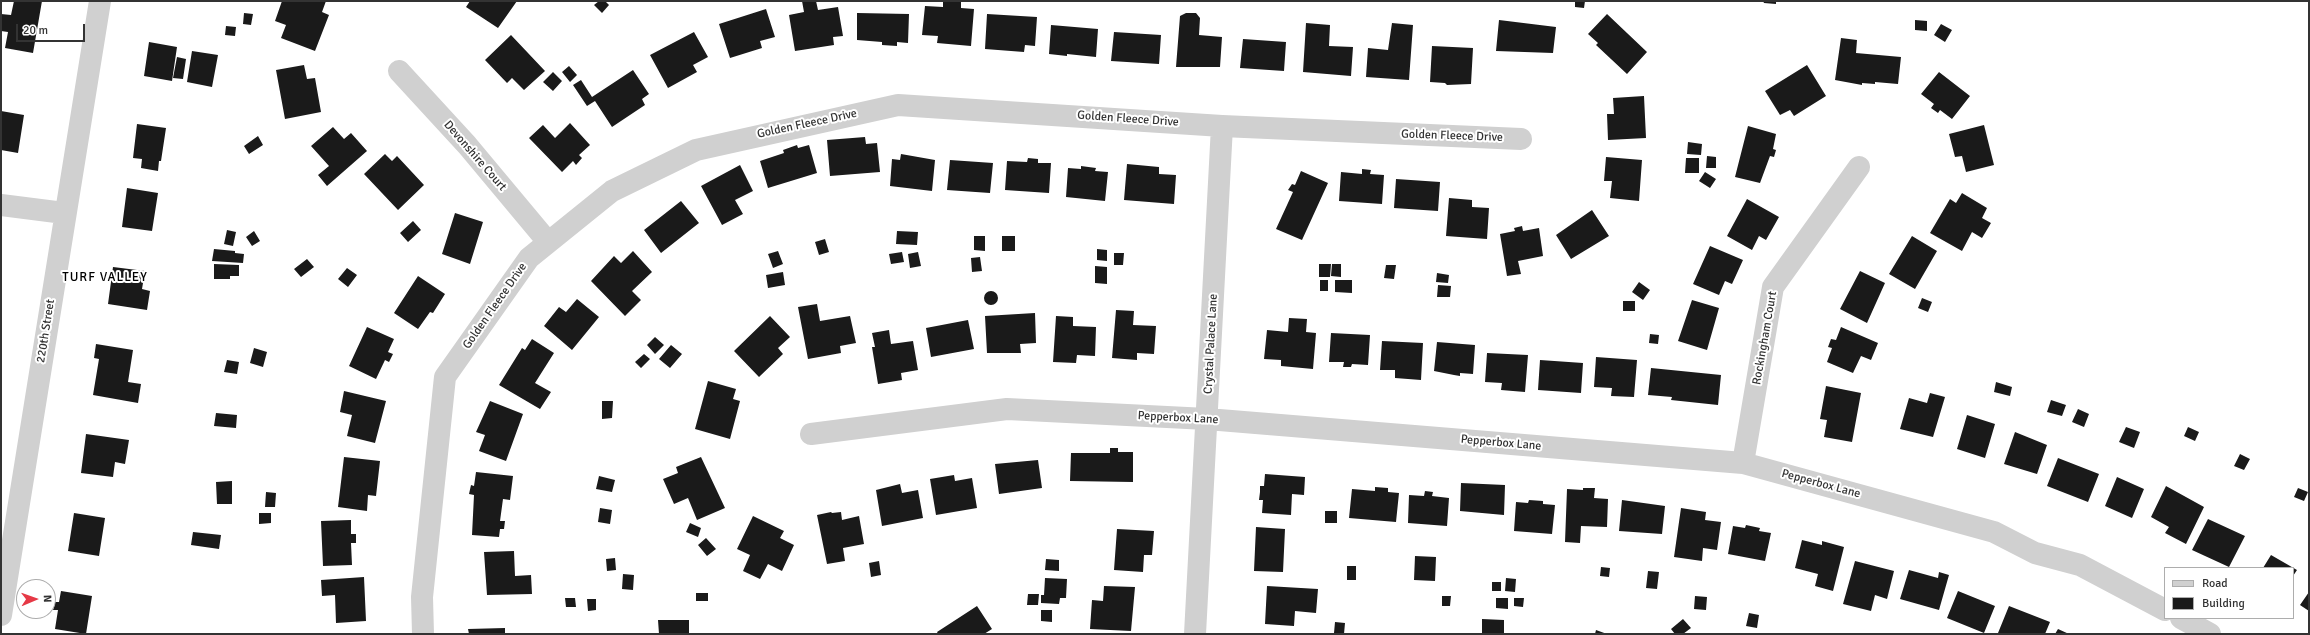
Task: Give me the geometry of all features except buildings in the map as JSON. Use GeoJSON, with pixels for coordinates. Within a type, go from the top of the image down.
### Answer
{"type":"FeatureCollection","features":[{"type":"Feature","properties":{"kind":"street","name":"220th Street"},"geometry":{"type":"LineString","coordinates":[[1,615],[64,213],[100,1]]}},
{"type":"Feature","properties":{"kind":"street","name":"Devonshire Court"},"geometry":{"type":"LineString","coordinates":[[399,71],[467,145],[548,242]]}},
{"type":"Feature","properties":{"kind":"street","name":"Golden Fleece Drive"},"geometry":{"type":"LineString","coordinates":[[423,634],[422,597],[445,377],[529,258],[612,191],[696,150],[898,105],[1222,126],[1521,139]]}},
{"type":"Feature","properties":{"kind":"street","name":"Crystal Palace Lane"},"geometry":{"type":"LineString","coordinates":[[1194,634],[1222,126]]}},
{"type":"Feature","properties":{"kind":"street","name":"Rockingham Court"},"geometry":{"type":"LineString","coordinates":[[1743,463],[1774,287],[1859,167]]}},
{"type":"Feature","properties":{"kind":"street"},"geometry":{"type":"LineString","coordinates":[[1,205],[64,213]]}},
{"type":"Feature","properties":{"kind":"street","name":"Pepperbox Lane"},"geometry":{"type":"LineString","coordinates":[[811,434],[1007,409],[1207,419],[1743,463],[1994,532],[2035,553],[2080,565],[2164,609]]}},
{"type":"Feature","properties":{"kind":"street"},"geometry":{"type":"LineString","coordinates":[[2183,619],[2210,634]]}},
{"type":"Feature","properties":{"kind":"district","name":"TURF VALLEY"},"geometry":{"type":"Point","coordinates":[105,278]}}]}
